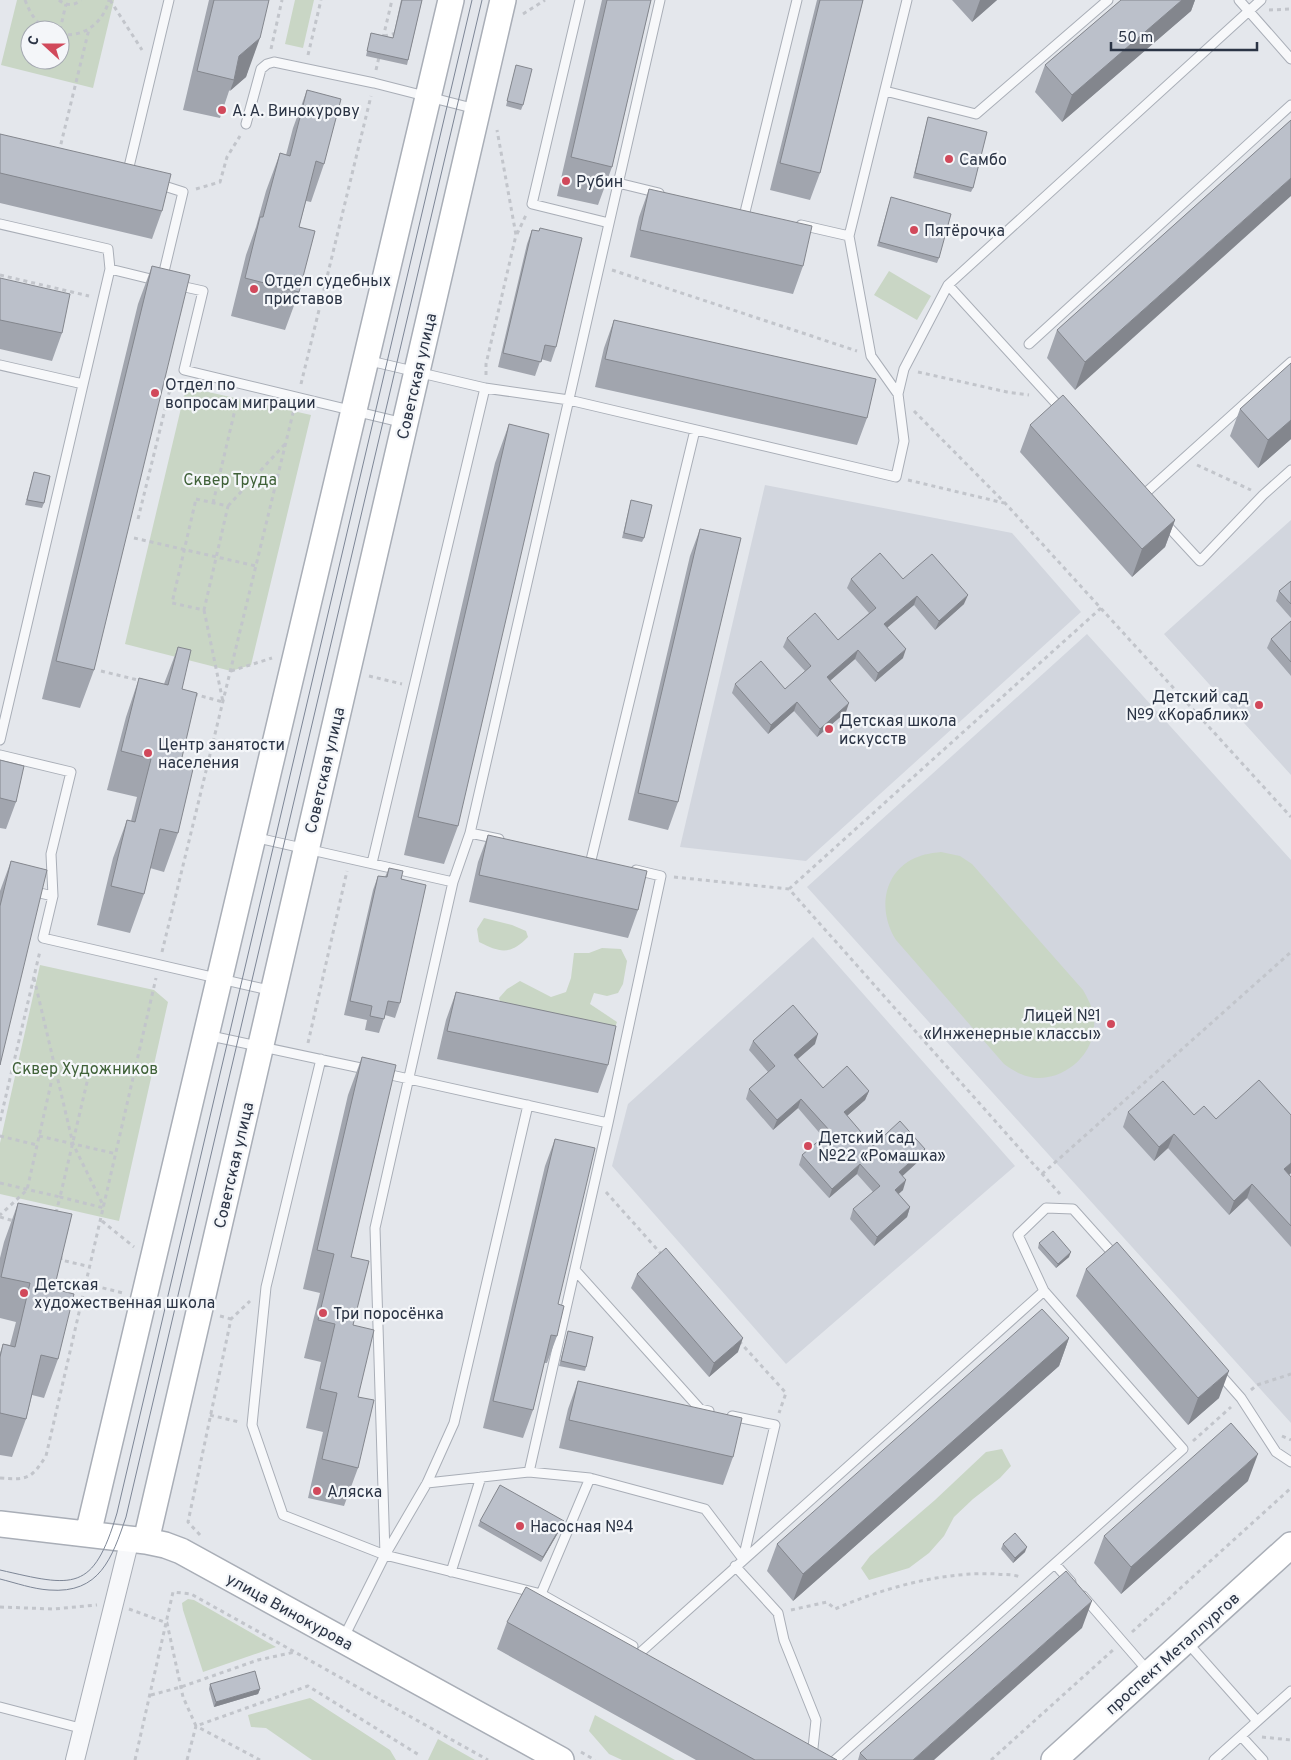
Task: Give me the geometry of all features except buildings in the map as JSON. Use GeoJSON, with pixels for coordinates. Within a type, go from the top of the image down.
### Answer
{"type":"FeatureCollection","features":[{"type":"Feature","properties":{"kind":"main road"},"geometry":{"type":"LineString","coordinates":[[88,1534],[451,0]]}},
{"type":"Feature","properties":{"kind":"main road","name":"Советская улица"},"geometry":{"type":"LineString","coordinates":[[138,1540],[260,1046],[478,109],[512,4]]}},
{"type":"Feature","properties":{"kind":"main road","name":"улица Винокурова"},"geometry":{"type":"LineString","coordinates":[[0,1524],[138,1540],[165,1545],[181,1551],[561,1760]]}},
{"type":"Feature","properties":{"kind":"main road","name":"проспект Металлургов"},"geometry":{"type":"LineString","coordinates":[[1054,1760],[1291,1545]]}},
{"type":"Feature","properties":{"kind":"street"},"geometry":{"type":"LineString","coordinates":[[75,1760],[114,1604],[138,1540]]}},
{"type":"Feature","properties":{"kind":"lane"},"geometry":{"type":"LineString","coordinates":[[136,178],[122,174],[153,67],[169,0]]}},
{"type":"Feature","properties":{"kind":"lane"},"geometry":{"type":"LineString","coordinates":[[580,0],[532,204],[609,223]]}},
{"type":"Feature","properties":{"kind":"lane"},"geometry":{"type":"LineString","coordinates":[[385,1555],[375,1228],[453,882],[470,832],[660,0]]}},
{"type":"Feature","properties":{"kind":"lane"},"geometry":{"type":"LineString","coordinates":[[745,212],[797,0]]}},
{"type":"Feature","properties":{"kind":"lane"},"geometry":{"type":"LineString","coordinates":[[898,394],[871,356],[849,236],[907,0]]}},
{"type":"Feature","properties":{"kind":"lane"},"geometry":{"type":"LineString","coordinates":[[885,91],[976,114],[1108,0]]}},
{"type":"Feature","properties":{"kind":"lane"},"geometry":{"type":"LineString","coordinates":[[1239,0],[1291,59]]}},
{"type":"Feature","properties":{"kind":"lane"},"geometry":{"type":"LineString","coordinates":[[366,360],[485,388],[569,400],[896,477],[904,441],[898,394],[904,369],[948,285],[1261,0]]}},
{"type":"Feature","properties":{"kind":"lane"},"geometry":{"type":"LineString","coordinates":[[246,124],[261,69],[267,64],[274,62],[374,82],[478,109]]}},
{"type":"Feature","properties":{"kind":"lane"},"geometry":{"type":"LineString","coordinates":[[1030,344],[1291,105]]}},
{"type":"Feature","properties":{"kind":"lane"},"geometry":{"type":"LineString","coordinates":[[145,181],[183,192],[162,281]]}},
{"type":"Feature","properties":{"kind":"lane"},"geometry":{"type":"LineString","coordinates":[[618,184],[672,196]]}},
{"type":"Feature","properties":{"kind":"lane"},"geometry":{"type":"LineString","coordinates":[[792,223],[849,236]]}},
{"type":"Feature","properties":{"kind":"lane"},"geometry":{"type":"LineString","coordinates":[[0,224],[108,249],[110,269],[0,740]]}},
{"type":"Feature","properties":{"kind":"lane"},"geometry":{"type":"LineString","coordinates":[[110,269],[203,291],[184,370],[405,424]]}},
{"type":"Feature","properties":{"kind":"lane"},"geometry":{"type":"LineString","coordinates":[[948,285],[1070,418]]}},
{"type":"Feature","properties":{"kind":"lane"},"geometry":{"type":"LineString","coordinates":[[1291,362],[1184,459],[1145,501],[1200,561],[1263,495],[1291,470]]}},
{"type":"Feature","properties":{"kind":"lane"},"geometry":{"type":"LineString","coordinates":[[0,366],[83,384]]}},
{"type":"Feature","properties":{"kind":"lane"},"geometry":{"type":"LineString","coordinates":[[372,863],[485,388]]}},
{"type":"Feature","properties":{"kind":"lane"},"geometry":{"type":"LineString","coordinates":[[591,860],[695,430]]}},
{"type":"Feature","properties":{"kind":"lane"},"geometry":{"type":"LineString","coordinates":[[0,755],[71,772],[51,854],[53,896],[43,938],[273,991]]}},
{"type":"Feature","properties":{"kind":"lane"},"geometry":{"type":"LineString","coordinates":[[470,832],[507,841]]}},
{"type":"Feature","properties":{"kind":"lane"},"geometry":{"type":"LineString","coordinates":[[253,837],[453,882]]}},
{"type":"Feature","properties":{"kind":"lane"},"geometry":{"type":"LineString","coordinates":[[529,1472],[596,1180],[661,876],[626,868]]}},
{"type":"Feature","properties":{"kind":"lane"},"geometry":{"type":"LineString","coordinates":[[18,888],[53,896]]}},
{"type":"Feature","properties":{"kind":"lane"},"geometry":{"type":"LineString","coordinates":[[206,1035],[608,1123]]}},
{"type":"Feature","properties":{"kind":"lane"},"geometry":{"type":"LineString","coordinates":[[320,1059],[266,1286],[252,1425],[283,1514],[385,1555],[541,1594],[650,1656]]}},
{"type":"Feature","properties":{"kind":"lane"},"geometry":{"type":"LineString","coordinates":[[343,1640],[385,1555],[427,1484],[454,1423],[528,1105]]}},
{"type":"Feature","properties":{"kind":"lane"},"geometry":{"type":"LineString","coordinates":[[826,1755],[1034,1583],[1183,1450],[1044,1291],[1018,1235],[1046,1208],[1073,1208],[1125,1267]]}},
{"type":"Feature","properties":{"kind":"lane"},"geometry":{"type":"LineString","coordinates":[[575,1270],[700,1409],[775,1425],[743,1559]]}},
{"type":"Feature","properties":{"kind":"lane"},"geometry":{"type":"LineString","coordinates":[[642,1651],[1044,1291]]}},
{"type":"Feature","properties":{"kind":"lane"},"geometry":{"type":"LineString","coordinates":[[1209,1362],[1242,1398],[1276,1452],[1291,1462]]}},
{"type":"Feature","properties":{"kind":"lane"},"geometry":{"type":"LineString","coordinates":[[427,1484],[529,1472],[590,1478],[704,1509],[743,1559]]}},
{"type":"Feature","properties":{"kind":"lane"},"geometry":{"type":"LineString","coordinates":[[451,1572],[481,1477]]}},
{"type":"Feature","properties":{"kind":"lane"},"geometry":{"type":"LineString","coordinates":[[541,1594],[590,1478]]}},
{"type":"Feature","properties":{"kind":"lane"},"geometry":{"type":"LineString","coordinates":[[1055,1564],[1150,1673]]}},
{"type":"Feature","properties":{"kind":"lane"},"geometry":{"type":"LineString","coordinates":[[735,1566],[778,1613],[784,1640],[816,1720],[826,1755]]}},
{"type":"Feature","properties":{"kind":"lane"},"geometry":{"type":"LineString","coordinates":[[1186,1640],[1257,1721]]}},
{"type":"Feature","properties":{"kind":"lane"},"geometry":{"type":"LineString","coordinates":[[1214,1760],[1291,1690]]}},
{"type":"Feature","properties":{"kind":"lane"},"geometry":{"type":"LineString","coordinates":[[0,1707],[84,1729]]}},
{"type":"Feature","properties":{"kind":"lane"},"geometry":{"type":"LineString","coordinates":[[1241,1736],[1263,1760]]}},
{"type":"Feature","properties":{"kind":"lane"},"geometry":{"type":"LineString","coordinates":[[804,1743],[826,1755]]}},
{"type":"Feature","properties":{"kind":"path"},"geometry":{"type":"LineString","coordinates":[[25,0],[35,20]]}},
{"type":"Feature","properties":{"kind":"path"},"geometry":{"type":"LineString","coordinates":[[59,0],[66,4],[76,4],[81,0]]}},
{"type":"Feature","properties":{"kind":"path"},"geometry":{"type":"LineString","coordinates":[[70,34],[81,33],[89,29],[103,17],[110,0]]}},
{"type":"Feature","properties":{"kind":"path"},"geometry":{"type":"LineString","coordinates":[[110,0],[153,67]]}},
{"type":"Feature","properties":{"kind":"path"},"geometry":{"type":"LineString","coordinates":[[267,64],[282,0]]}},
{"type":"Feature","properties":{"kind":"path"},"geometry":{"type":"LineString","coordinates":[[308,55],[321,0]]}},
{"type":"Feature","properties":{"kind":"path"},"geometry":{"type":"LineString","coordinates":[[382,45],[392,0]]}},
{"type":"Feature","properties":{"kind":"path"},"geometry":{"type":"LineString","coordinates":[[512,4],[518,17],[545,0]]}},
{"type":"Feature","properties":{"kind":"path"},"geometry":{"type":"LineString","coordinates":[[62,20],[66,4]]}},
{"type":"Feature","properties":{"kind":"path"},"geometry":{"type":"LineString","coordinates":[[57,158],[89,29]]}},
{"type":"Feature","properties":{"kind":"path"},"geometry":{"type":"LineString","coordinates":[[384,36],[400,32]]}},
{"type":"Feature","properties":{"kind":"path"},"geometry":{"type":"LineString","coordinates":[[0,1478],[21,1480],[36,1472],[46,1456],[102,1220],[159,964],[380,54]]}},
{"type":"Feature","properties":{"kind":"path"},"geometry":{"type":"LineString","coordinates":[[183,192],[220,182],[227,157],[246,124]]}},
{"type":"Feature","properties":{"kind":"path"},"geometry":{"type":"LineString","coordinates":[[496,127],[516,235]]}},
{"type":"Feature","properties":{"kind":"path"},"geometry":{"type":"LineString","coordinates":[[485,388],[486,364],[516,235],[532,204]]}},
{"type":"Feature","properties":{"kind":"path"},"geometry":{"type":"LineString","coordinates":[[599,266],[871,356]]}},
{"type":"Feature","properties":{"kind":"path"},"geometry":{"type":"LineString","coordinates":[[0,275],[103,299]]}},
{"type":"Feature","properties":{"kind":"path"},"geometry":{"type":"LineString","coordinates":[[904,369],[1007,392],[1050,397]]}},
{"type":"Feature","properties":{"kind":"path"},"geometry":{"type":"LineString","coordinates":[[213,503],[241,384]]}},
{"type":"Feature","properties":{"kind":"path"},"geometry":{"type":"LineString","coordinates":[[138,519],[169,393]]}},
{"type":"Feature","properties":{"kind":"path"},"geometry":{"type":"LineString","coordinates":[[898,394],[1005,503],[1291,817]]}},
{"type":"Feature","properties":{"kind":"path"},"geometry":{"type":"LineString","coordinates":[[224,702],[204,610],[228,506],[286,442]]}},
{"type":"Feature","properties":{"kind":"path"},"geometry":{"type":"LineString","coordinates":[[1184,459],[1263,495]]}},
{"type":"Feature","properties":{"kind":"path"},"geometry":{"type":"LineString","coordinates":[[896,477],[1005,503]]}},
{"type":"Feature","properties":{"kind":"path"},"geometry":{"type":"LineString","coordinates":[[204,610],[172,603],[184,550],[196,499],[228,506]]}},
{"type":"Feature","properties":{"kind":"path"},"geometry":{"type":"LineString","coordinates":[[134,538],[256,566]]}},
{"type":"Feature","properties":{"kind":"path"},"geometry":{"type":"LineString","coordinates":[[789,889],[1101,608]]}},
{"type":"Feature","properties":{"kind":"path"},"geometry":{"type":"LineString","coordinates":[[231,671],[274,658]]}},
{"type":"Feature","properties":{"kind":"path"},"geometry":{"type":"LineString","coordinates":[[101,671],[148,683]]}},
{"type":"Feature","properties":{"kind":"path"},"geometry":{"type":"LineString","coordinates":[[368,676],[414,687]]}},
{"type":"Feature","properties":{"kind":"path"},"geometry":{"type":"LineString","coordinates":[[186,692],[224,702]]}},
{"type":"Feature","properties":{"kind":"path"},"geometry":{"type":"LineString","coordinates":[[305,1056],[350,858]]}},
{"type":"Feature","properties":{"kind":"path"},"geometry":{"type":"LineString","coordinates":[[661,876],[789,889],[1073,1208]]}},
{"type":"Feature","properties":{"kind":"path"},"geometry":{"type":"LineString","coordinates":[[0,1121],[43,938]]}},
{"type":"Feature","properties":{"kind":"path"},"geometry":{"type":"LineString","coordinates":[[1042,1174],[1291,952]]}},
{"type":"Feature","properties":{"kind":"path"},"geometry":{"type":"LineString","coordinates":[[34,978],[54,1070],[73,1144],[104,1208]]}},
{"type":"Feature","properties":{"kind":"path"},"geometry":{"type":"LineString","coordinates":[[0,1216],[27,1190],[54,1070]]}},
{"type":"Feature","properties":{"kind":"path"},"geometry":{"type":"LineString","coordinates":[[54,1070],[88,1078],[55,1218]]}},
{"type":"Feature","properties":{"kind":"path"},"geometry":{"type":"LineString","coordinates":[[0,1136],[37,1145]]}},
{"type":"Feature","properties":{"kind":"path"},"geometry":{"type":"LineString","coordinates":[[40,1136],[117,1154]]}},
{"type":"Feature","properties":{"kind":"path"},"geometry":{"type":"LineString","coordinates":[[596,1180],[668,1261]]}},
{"type":"Feature","properties":{"kind":"path"},"geometry":{"type":"LineString","coordinates":[[0,1183],[104,1208]]}},
{"type":"Feature","properties":{"kind":"path"},"geometry":{"type":"LineString","coordinates":[[0,1216],[18,1221]]}},
{"type":"Feature","properties":{"kind":"path"},"geometry":{"type":"LineString","coordinates":[[102,1220],[140,1253]]}},
{"type":"Feature","properties":{"kind":"path"},"geometry":{"type":"LineString","coordinates":[[63,1250],[61,1260],[91,1266]]}},
{"type":"Feature","properties":{"kind":"path"},"geometry":{"type":"LineString","coordinates":[[87,1284],[130,1295]]}},
{"type":"Feature","properties":{"kind":"path"},"geometry":{"type":"LineString","coordinates":[[188,1522],[232,1319]]}},
{"type":"Feature","properties":{"kind":"path"},"geometry":{"type":"LineString","coordinates":[[733,1334],[786,1393],[775,1425]]}},
{"type":"Feature","properties":{"kind":"path"},"geometry":{"type":"LineString","coordinates":[[1183,1450],[1257,1385],[1291,1374]]}},
{"type":"Feature","properties":{"kind":"path"},"geometry":{"type":"LineString","coordinates":[[210,1415],[252,1425]]}},
{"type":"Feature","properties":{"kind":"path"},"geometry":{"type":"LineString","coordinates":[[991,1760],[1291,1488]]}},
{"type":"Feature","properties":{"kind":"path"},"geometry":{"type":"LineString","coordinates":[[778,1613],[828,1602],[835,1609],[866,1595],[973,1573],[1017,1575],[1034,1583]]}},
{"type":"Feature","properties":{"kind":"path"},"geometry":{"type":"LineString","coordinates":[[136,1760],[173,1592],[191,1594],[488,1760]]}},
{"type":"Feature","properties":{"kind":"path"},"geometry":{"type":"LineString","coordinates":[[0,1607],[54,1608],[114,1604],[167,1623]]}},
{"type":"Feature","properties":{"kind":"path"},"geometry":{"type":"LineString","coordinates":[[167,1623],[183,1697],[196,1726],[260,1760]]}},
{"type":"Feature","properties":{"kind":"path"},"geometry":{"type":"LineString","coordinates":[[151,1695],[181,1687],[258,1660],[295,1652]]}},
{"type":"Feature","properties":{"kind":"path"},"geometry":{"type":"LineString","coordinates":[[196,1726],[308,1686],[419,1756]]}},
{"type":"Feature","properties":{"kind":"path"},"geometry":{"type":"LineString","coordinates":[[187,1760],[196,1726]]}},
{"type":"Feature","properties":{"kind":"path"},"geometry":{"type":"LineString","coordinates":[[1241,1736],[1291,1740]]}},
{"type":"Feature","properties":{"kind":"shaded area","name":"Детская школа искусств"},"geometry":{"type":"Polygon","coordinates":[[[765,485],[1012,533],[1081,612],[806,861],[680,847],[765,485]]]}},
{"type":"Feature","properties":{"kind":"shaded area","name":"Детский сад №9 «Кораблик»"},"geometry":{"type":"Polygon","coordinates":[[[1291,520],[1291,775],[1164,634],[1291,520]]]}},
{"type":"Feature","properties":{"kind":"shaded area","name":"Лицей №1 «Инженерные классы»"},"geometry":{"type":"Polygon","coordinates":[[[1087,634],[1291,860],[1291,1423],[807,887],[1087,634]]]}},
{"type":"Feature","properties":{"kind":"shaded area","name":"Детский сад №22 «Ромашка»"},"geometry":{"type":"Polygon","coordinates":[[[813,937],[1015,1166],[786,1364],[612,1166],[628,1104],[813,937]]]}},
{"type":"Feature","properties":{"kind":"green space"},"geometry":{"type":"Polygon","coordinates":[[[17,0],[114,0],[93,88],[21,70],[70,70],[70,20],[20,20],[20,70],[1,65],[17,0]]]}},
{"type":"Feature","properties":{"kind":"green space"},"geometry":{"type":"Polygon","coordinates":[[[295,0],[314,0],[303,48],[285,44],[295,0]]]}},
{"type":"Feature","properties":{"kind":"green space"},"geometry":{"type":"Polygon","coordinates":[[[889,271],[931,296],[917,320],[874,295],[889,271]]]}},
{"type":"Feature","properties":{"kind":"green space","name":"Сквер Труда"},"geometry":{"type":"Polygon","coordinates":[[[186,387],[311,415],[251,665],[231,671],[125,644],[186,387]]]}},
{"type":"Feature","properties":{"kind":"green space"},"geometry":{"type":"Polygon","coordinates":[[[941,852],[960,856],[972,864],[1085,993],[1094,1019],[1091,1041],[1079,1060],[1062,1073],[1035,1078],[1012,1070],[1004,1064],[896,940],[890,929],[885,906],[886,894],[890,883],[904,865],[915,858],[941,852]]]}},
{"type":"Feature","properties":{"kind":"green space"},"geometry":{"type":"Polygon","coordinates":[[[484,918],[512,925],[526,931],[528,937],[516,947],[510,949],[499,950],[487,946],[479,942],[477,929],[484,918]]]}},
{"type":"Feature","properties":{"kind":"green space"},"geometry":{"type":"Polygon","coordinates":[[[602,948],[621,949],[627,961],[623,984],[618,993],[607,996],[594,993],[590,1004],[617,1022],[609,1044],[505,1018],[499,998],[507,989],[520,981],[551,997],[566,992],[571,978],[574,953],[589,953],[602,948]]]}},
{"type":"Feature","properties":{"kind":"green space","name":"Сквер Художников"},"geometry":{"type":"Polygon","coordinates":[[[40,965],[154,990],[168,1002],[119,1221],[0,1194],[0,1143],[40,965]]]}},
{"type":"Feature","properties":{"kind":"green space"},"geometry":{"type":"Polygon","coordinates":[[[1002,1449],[1011,1466],[1000,1478],[954,1517],[944,1536],[929,1553],[909,1568],[869,1580],[861,1568],[870,1556],[935,1500],[986,1452],[1002,1449]]]}},
{"type":"Feature","properties":{"kind":"green space"},"geometry":{"type":"Polygon","coordinates":[[[188,1599],[194,1600],[276,1647],[203,1672],[183,1610],[182,1603],[188,1599]]]}},
{"type":"Feature","properties":{"kind":"green space"},"geometry":{"type":"Polygon","coordinates":[[[310,1698],[390,1750],[396,1760],[312,1760],[266,1728],[251,1727],[248,1715],[310,1698]]]}},
{"type":"Feature","properties":{"kind":"green space"},"geometry":{"type":"Polygon","coordinates":[[[595,1715],[675,1760],[622,1760],[609,1754],[589,1731],[595,1715]]]}},
{"type":"Feature","properties":{"kind":"green space"},"geometry":{"type":"Polygon","coordinates":[[[438,1739],[475,1760],[428,1760],[438,1739]]]}},
{"type":"Feature","properties":{"kind":"tram line"},"geometry":{"type":"LineString","coordinates":[[0,1570],[46,1580],[63,1581],[77,1578],[89,1571],[99,1558],[117,1513],[472,0]]}},
{"type":"Feature","properties":{"kind":"tram line"},"geometry":{"type":"LineString","coordinates":[[0,1579],[49,1590],[66,1590],[81,1586],[92,1579],[109,1559],[126,1517],[482,0]]}},
{"type":"Feature","properties":{"kind":"place","name":"А. А. Винокурову"},"geometry":{"type":"Point","coordinates":[222,110]}},
{"type":"Feature","properties":{"kind":"place","name":"Самбо"},"geometry":{"type":"Point","coordinates":[949,159]}},
{"type":"Feature","properties":{"kind":"place","name":"Рубин"},"geometry":{"type":"Point","coordinates":[566,181]}},
{"type":"Feature","properties":{"kind":"place","name":"Пятёрочка"},"geometry":{"type":"Point","coordinates":[914,230]}},
{"type":"Feature","properties":{"kind":"place","name":"Отдел судебных приставов"},"geometry":{"type":"Point","coordinates":[254,289]}},
{"type":"Feature","properties":{"kind":"place","name":"Отдел по вопросам миграции"},"geometry":{"type":"Point","coordinates":[155,393]}},
{"type":"Feature","properties":{"kind":"place","name":"Детский сад №9 «Кораблик»"},"geometry":{"type":"Point","coordinates":[1259,705]}},
{"type":"Feature","properties":{"kind":"place","name":"Детская школа искусств"},"geometry":{"type":"Point","coordinates":[829,729]}},
{"type":"Feature","properties":{"kind":"place","name":"Центр занятости населения"},"geometry":{"type":"Point","coordinates":[148,753]}},
{"type":"Feature","properties":{"kind":"place","name":"Лицей №1 «Инженерные классы»"},"geometry":{"type":"Point","coordinates":[1111,1024]}},
{"type":"Feature","properties":{"kind":"place","name":"Детский сад №22 «Ромашка»"},"geometry":{"type":"Point","coordinates":[808,1146]}},
{"type":"Feature","properties":{"kind":"place","name":"Детская художественная школа"},"geometry":{"type":"Point","coordinates":[24,1293]}},
{"type":"Feature","properties":{"kind":"place","name":"Три поросёнка"},"geometry":{"type":"Point","coordinates":[323,1313]}},
{"type":"Feature","properties":{"kind":"place","name":"Аляска"},"geometry":{"type":"Point","coordinates":[317,1491]}},
{"type":"Feature","properties":{"kind":"place","name":"Насосная №4"},"geometry":{"type":"Point","coordinates":[520,1526]}}]}
